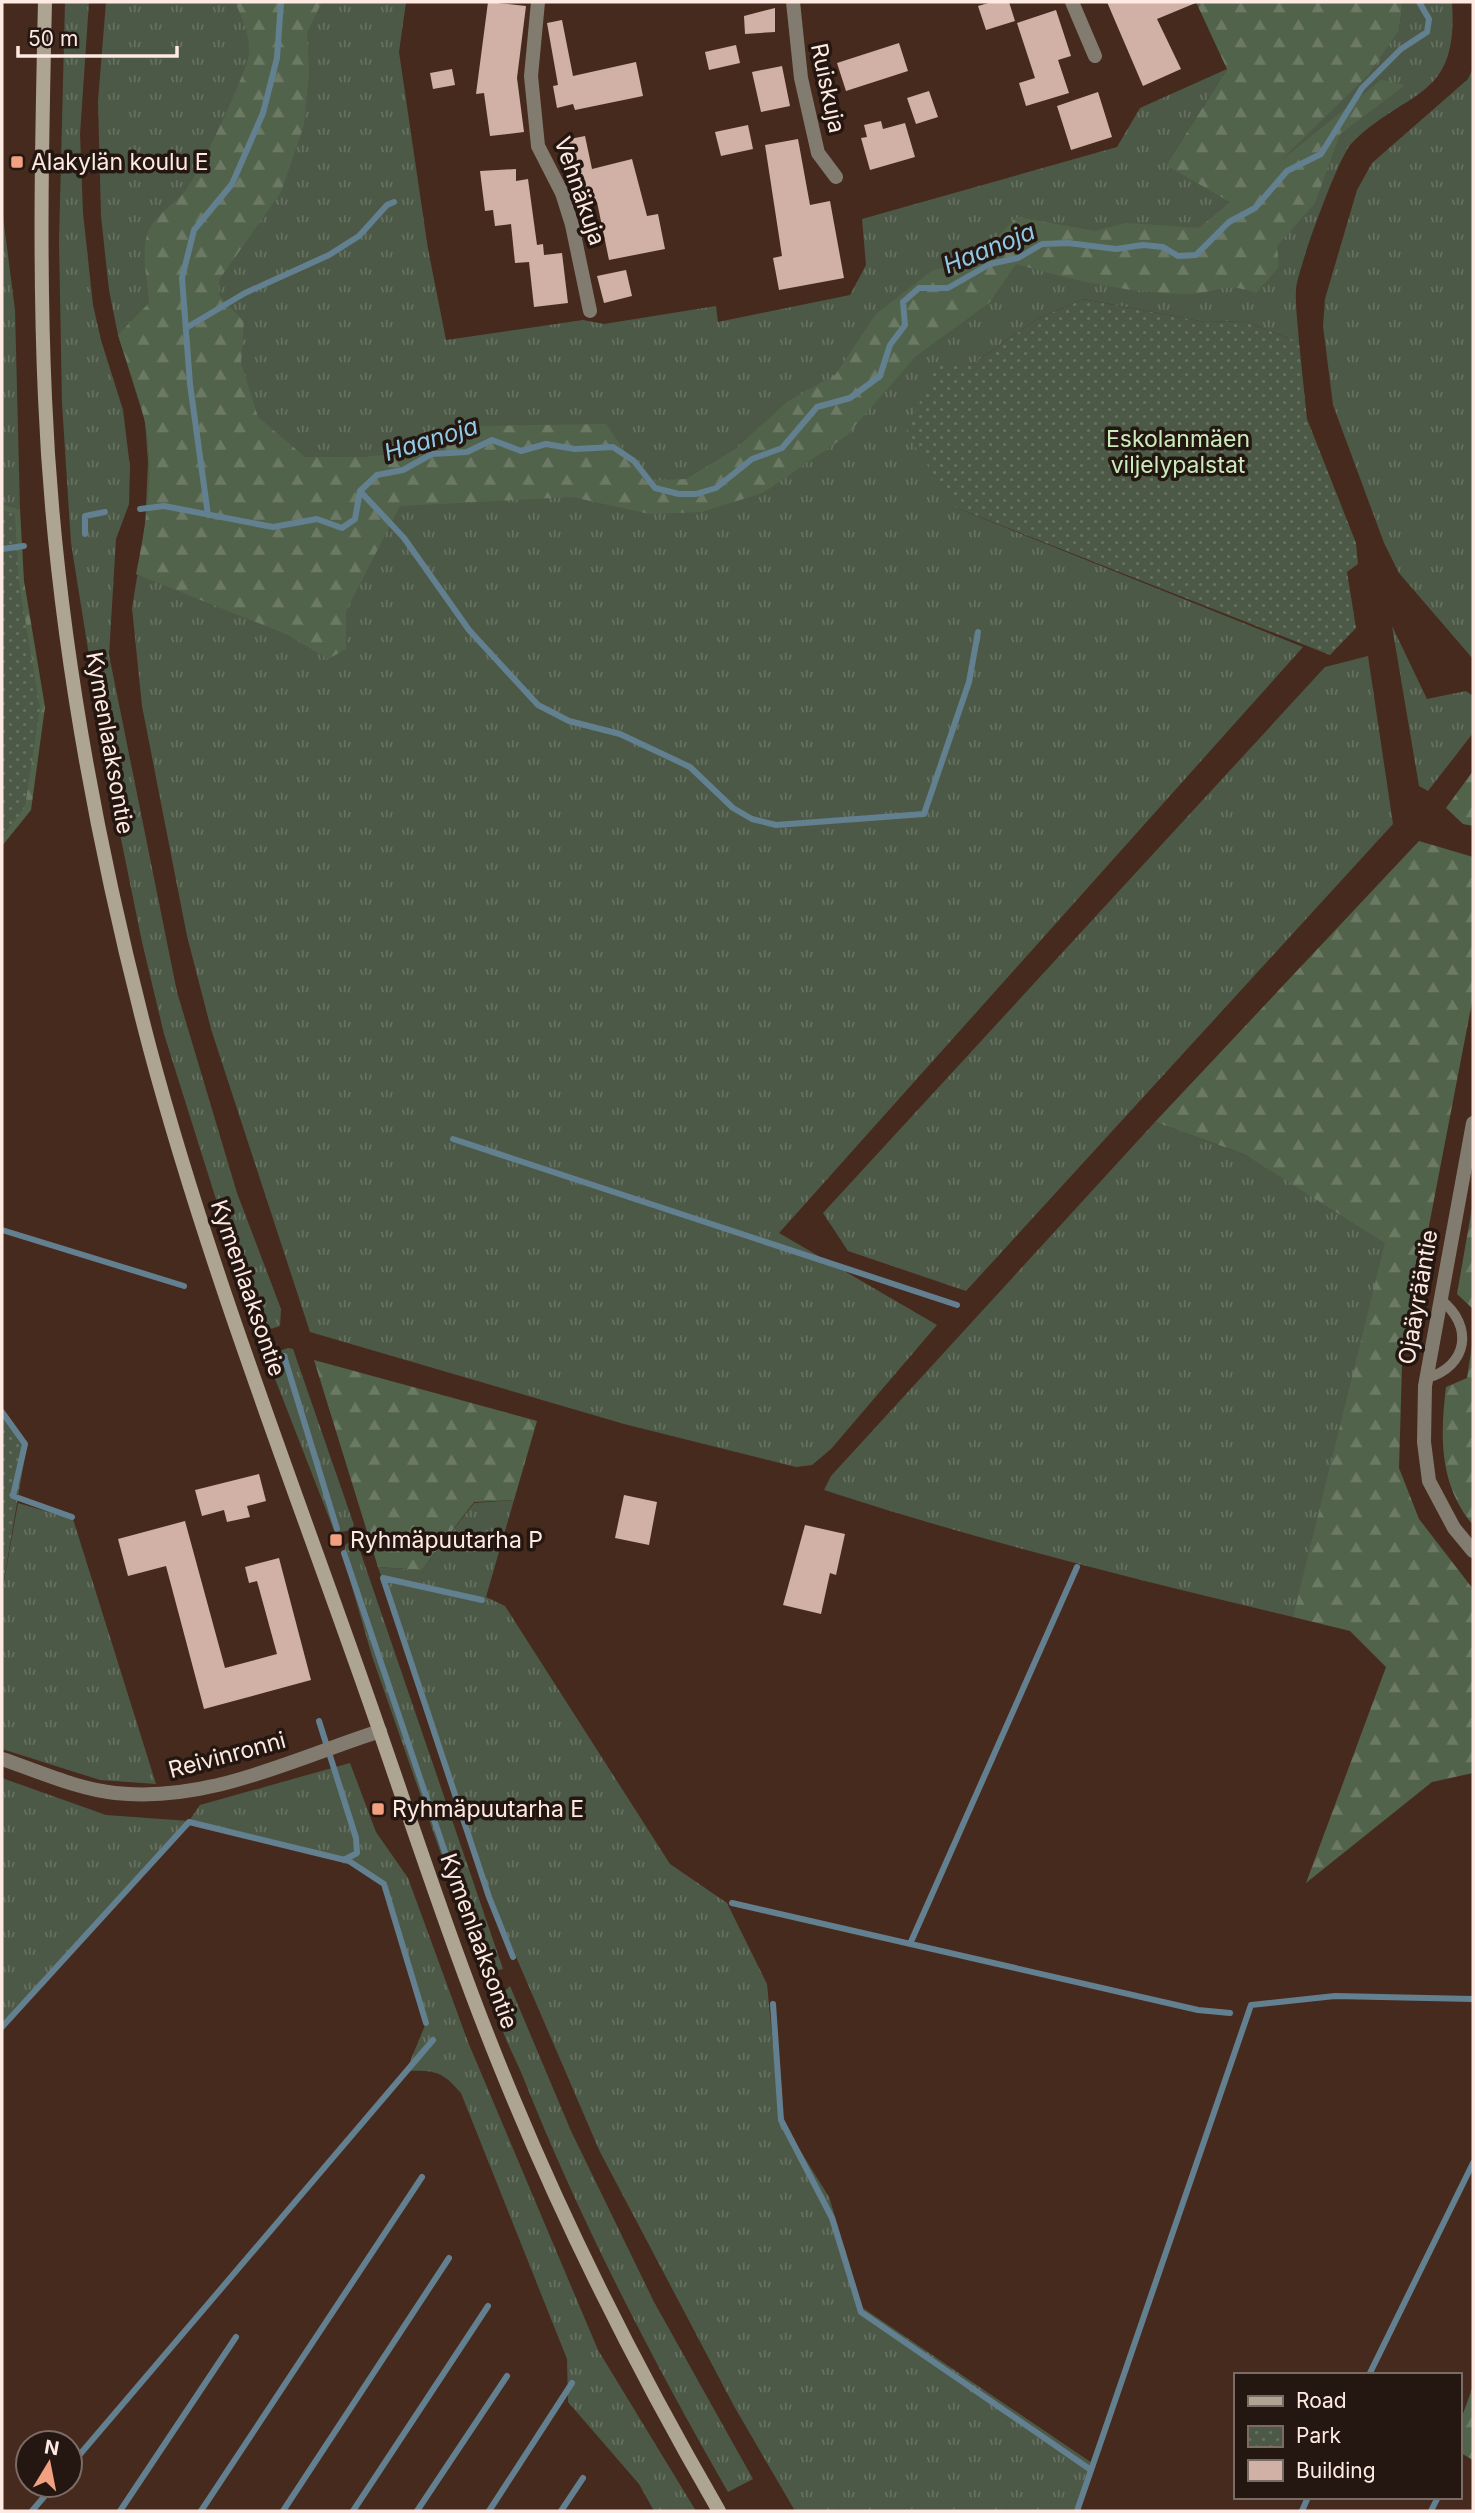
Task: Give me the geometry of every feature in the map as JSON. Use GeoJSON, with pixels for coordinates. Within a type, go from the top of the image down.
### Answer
{"type":"FeatureCollection","features":[{"type":"Feature","properties":{"kind":"main road","name":"Kymenlaaksontie"},"geometry":{"type":"LineString","coordinates":[[46,2],[41,171],[45,400],[59,568],[97,808],[151,1051],[192,1194],[380,1731],[511,2094],[619,2327],[719,2511]]}},
{"type":"Feature","properties":{"kind":"street","name":"Vehnäkuja"},"geometry":{"type":"LineString","coordinates":[[538,2],[531,76],[538,146],[562,193],[572,225],[590,310]]}},
{"type":"Feature","properties":{"kind":"street","name":"Ruiskuja"},"geometry":{"type":"LineString","coordinates":[[793,2],[801,78],[818,153],[836,177]]}},
{"type":"Feature","properties":{"kind":"street"},"geometry":{"type":"LineString","coordinates":[[1072,2],[1095,56]]}},
{"type":"Feature","properties":{"kind":"street","name":"Ojaäyrääntie"},"geometry":{"type":"LineString","coordinates":[[1473,1124],[1427,1378],[1424,1442],[1429,1481],[1454,1528],[1473,1551]]}},
{"type":"Feature","properties":{"kind":"street","name":"Reivinronni"},"geometry":{"type":"LineString","coordinates":[[2,1759],[89,1788],[113,1793],[165,1795],[213,1787],[271,1770],[380,1731]]}},
{"type":"Feature","properties":{"kind":"lane"},"geometry":{"type":"LineString","coordinates":[[1427,1378],[1446,1372],[1456,1361],[1461,1342],[1461,1329],[1455,1311],[1441,1300]]}},
{"type":"Feature","properties":{"kind":"green space"},"geometry":{"type":"Polygon","coordinates":[[[65,2],[89,2],[80,134],[83,213],[93,305],[123,410],[130,467],[129,504],[116,539],[109,655],[177,992],[237,1193],[281,1309],[280,1326],[267,1330],[253,1317],[164,1034],[109,780],[71,543],[62,403],[59,241],[65,2]]]}},
{"type":"Feature","properties":{"kind":"green space"},"geometry":{"type":"Polygon","coordinates":[[[106,2],[406,2],[399,52],[428,249],[446,340],[583,320],[604,324],[716,306],[718,322],[850,295],[866,265],[862,219],[1117,147],[1140,108],[1227,69],[1166,165],[1399,30],[1403,2],[1452,2],[1452,35],[1447,58],[1438,76],[1425,90],[1371,126],[1351,144],[1337,170],[1298,277],[1296,295],[1299,342],[1244,321],[1205,322],[1083,299],[1037,319],[970,366],[957,508],[1303,647],[779,1233],[937,1325],[831,1449],[812,1465],[796,1467],[624,1424],[310,1332],[211,1029],[187,936],[142,706],[132,608],[145,528],[148,462],[145,421],[118,335],[109,290],[101,216],[98,101],[106,2]]]}},
{"type":"Feature","properties":{"kind":"green space"},"geometry":{"type":"Polygon","coordinates":[[[235,2],[322,2],[307,32],[309,71],[304,125],[281,192],[219,280],[219,295],[244,322],[241,363],[258,417],[305,457],[364,457],[427,450],[480,426],[606,424],[645,481],[686,479],[737,448],[788,401],[835,375],[876,314],[933,270],[974,262],[1017,217],[1095,231],[1126,223],[1199,228],[1230,202],[1166,165],[1227,69],[1196,2],[1403,2],[1399,30],[1368,75],[1278,163],[1381,80],[1405,85],[1340,134],[1315,203],[1277,246],[1279,267],[1256,293],[1234,288],[1193,294],[1139,291],[1078,280],[1016,264],[989,303],[916,356],[846,436],[763,493],[701,512],[650,514],[572,497],[400,506],[346,611],[346,649],[328,659],[288,635],[136,574],[146,516],[148,437],[118,335],[149,303],[145,254],[149,230],[192,180],[222,122],[247,63],[248,39],[235,2]]]}},
{"type":"Feature","properties":{"kind":"green space"},"geometry":{"type":"Polygon","coordinates":[[[1473,68],[1473,659],[1399,573],[1384,543],[1333,405],[1323,326],[1325,299],[1357,190],[1372,163],[1468,79],[1473,68]]]}},
{"type":"Feature","properties":{"kind":"green space"},"geometry":{"type":"Polygon","coordinates":[[[2,209],[15,310],[20,509],[2,504],[2,209]]]}},
{"type":"Feature","properties":{"kind":"green space","name":"Eskolanmäen viljelypalstat"},"geometry":{"type":"Polygon","coordinates":[[[1083,299],[1205,322],[1244,321],[1299,342],[1307,419],[1356,543],[1358,564],[1347,572],[1356,628],[1330,655],[957,508],[906,433],[937,364],[970,366],[1037,319],[1083,299]]]}},
{"type":"Feature","properties":{"kind":"green space"},"geometry":{"type":"Polygon","coordinates":[[[2,504],[20,509],[24,581],[45,707],[31,810],[2,846],[2,504]]]}},
{"type":"Feature","properties":{"kind":"green space"},"geometry":{"type":"Polygon","coordinates":[[[2,510],[15,514],[19,582],[40,708],[25,807],[2,837],[2,510]]]}},
{"type":"Feature","properties":{"kind":"green space"},"geometry":{"type":"Polygon","coordinates":[[[1392,626],[1427,699],[1466,691],[1473,696],[1473,733],[1428,791],[1419,786],[1392,626]]]}},
{"type":"Feature","properties":{"kind":"green space"},"geometry":{"type":"Polygon","coordinates":[[[1368,656],[1393,824],[966,1291],[848,1251],[823,1213],[1325,667],[1368,656]]]}},
{"type":"Feature","properties":{"kind":"green space"},"geometry":{"type":"Polygon","coordinates":[[[1473,771],[1473,826],[1463,824],[1446,808],[1473,771]]]}},
{"type":"Feature","properties":{"kind":"green space"},"geometry":{"type":"Polygon","coordinates":[[[1419,841],[1473,857],[1473,997],[1402,1366],[1399,1468],[1419,1519],[1473,1589],[1473,1773],[1432,1782],[1306,1883],[1386,1667],[1350,1631],[1293,1617],[1385,1243],[1246,1155],[1155,1122],[1419,841]]]}},
{"type":"Feature","properties":{"kind":"green space"},"geometry":{"type":"Polygon","coordinates":[[[1155,1122],[1246,1155],[1419,1238],[1293,1617],[1057,1558],[824,1490],[831,1476],[1155,1122]]]}},
{"type":"Feature","properties":{"kind":"green space"},"geometry":{"type":"Polygon","coordinates":[[[1473,1202],[1473,1309],[1457,1294],[1473,1202]]]}},
{"type":"Feature","properties":{"kind":"green space"},"geometry":{"type":"Polygon","coordinates":[[[1473,1339],[1473,1525],[1462,1509],[1448,1477],[1444,1459],[1443,1424],[1446,1387],[1467,1378],[1473,1339]]]}},
{"type":"Feature","properties":{"kind":"green space"},"geometry":{"type":"Polygon","coordinates":[[[293,1349],[354,1525],[351,1530],[335,1533],[272,1371],[274,1353],[293,1349]]]}},
{"type":"Feature","properties":{"kind":"green space"},"geometry":{"type":"Polygon","coordinates":[[[314,1360],[537,1421],[514,1500],[474,1502],[422,1570],[378,1567],[314,1360]]]}},
{"type":"Feature","properties":{"kind":"green space"},"geometry":{"type":"Polygon","coordinates":[[[2,1415],[27,1444],[2,1592],[2,1415]]]}},
{"type":"Feature","properties":{"kind":"green space"},"geometry":{"type":"Polygon","coordinates":[[[514,1500],[486,1597],[505,1606],[670,1864],[727,1903],[767,1984],[780,2118],[829,2197],[863,2308],[1095,2465],[1079,2511],[795,2511],[734,2406],[600,2152],[490,1896],[378,1567],[422,1570],[474,1503],[514,1500]]]}},
{"type":"Feature","properties":{"kind":"green space"},"geometry":{"type":"Polygon","coordinates":[[[18,1503],[73,1519],[156,1784],[100,1780],[2,1749],[2,1592],[18,1503]]]}},
{"type":"Feature","properties":{"kind":"green space"},"geometry":{"type":"Polygon","coordinates":[[[357,1542],[503,1969],[488,1972],[480,1966],[372,1656],[343,1556],[346,1544],[357,1542]]]}},
{"type":"Feature","properties":{"kind":"green space"},"geometry":{"type":"Polygon","coordinates":[[[350,1763],[376,1832],[408,1878],[468,2042],[598,2350],[696,2511],[654,2511],[639,2484],[568,2402],[567,2359],[461,2093],[437,2073],[406,2071],[426,2023],[384,1884],[349,1861],[189,1822],[2,2027],[2,1778],[106,1815],[189,1821],[200,1805],[350,1763]]]}},
{"type":"Feature","properties":{"kind":"green space"},"geometry":{"type":"Polygon","coordinates":[[[510,1986],[571,2131],[654,2302],[753,2479],[728,2492],[618,2288],[545,2130],[505,2037],[499,2016],[498,1997],[510,1986]]]}},
{"type":"Feature","properties":{"kind":"green space"},"geometry":{"type":"Polygon","coordinates":[[[1473,2386],[1473,2460],[1461,2453],[1461,2419],[1473,2386]]]}},
{"type":"Feature","properties":{"kind":"building"},"geometry":{"type":"Polygon","coordinates":[[[488,2],[526,6],[517,78],[524,132],[490,136],[484,93],[476,94],[488,2]]]}},
{"type":"Feature","properties":{"kind":"building"},"geometry":{"type":"Polygon","coordinates":[[[992,2],[1009,2],[1015,21],[986,30],[978,6],[992,2]]]}},
{"type":"Feature","properties":{"kind":"building"},"geometry":{"type":"Polygon","coordinates":[[[1107,2],[1198,2],[1157,19],[1181,69],[1143,86],[1107,2]]]}},
{"type":"Feature","properties":{"kind":"building"},"geometry":{"type":"Polygon","coordinates":[[[775,8],[775,32],[745,34],[744,16],[775,8]]]}},
{"type":"Feature","properties":{"kind":"building"},"geometry":{"type":"Polygon","coordinates":[[[1056,10],[1071,56],[1058,60],[1069,93],[1026,106],[1019,83],[1035,78],[1017,23],[1056,10]]]}},
{"type":"Feature","properties":{"kind":"building"},"geometry":{"type":"Polygon","coordinates":[[[562,20],[573,76],[636,62],[643,96],[575,110],[573,104],[557,108],[553,86],[558,85],[547,23],[562,20]]]}},
{"type":"Feature","properties":{"kind":"building"},"geometry":{"type":"Polygon","coordinates":[[[899,43],[908,71],[846,91],[837,63],[899,43]]]}},
{"type":"Feature","properties":{"kind":"building"},"geometry":{"type":"Polygon","coordinates":[[[736,45],[740,63],[709,70],[705,52],[736,45]]]}},
{"type":"Feature","properties":{"kind":"building"},"geometry":{"type":"Polygon","coordinates":[[[782,66],[790,106],[761,112],[752,72],[782,66]]]}},
{"type":"Feature","properties":{"kind":"building"},"geometry":{"type":"Polygon","coordinates":[[[452,69],[455,85],[433,89],[430,73],[452,69]]]}},
{"type":"Feature","properties":{"kind":"building"},"geometry":{"type":"Polygon","coordinates":[[[929,91],[938,117],[916,124],[907,98],[929,91]]]}},
{"type":"Feature","properties":{"kind":"building"},"geometry":{"type":"Polygon","coordinates":[[[1098,92],[1112,137],[1071,150],[1057,106],[1098,92]]]}},
{"type":"Feature","properties":{"kind":"building"},"geometry":{"type":"Polygon","coordinates":[[[881,121],[883,129],[905,123],[915,157],[870,170],[861,138],[867,137],[864,125],[881,121]]]}},
{"type":"Feature","properties":{"kind":"building"},"geometry":{"type":"Polygon","coordinates":[[[748,125],[753,149],[721,156],[715,132],[748,125]]]}},
{"type":"Feature","properties":{"kind":"building"},"geometry":{"type":"Polygon","coordinates":[[[585,136],[592,169],[632,159],[647,216],[658,214],[665,249],[609,260],[597,202],[580,206],[565,140],[585,136]]]}},
{"type":"Feature","properties":{"kind":"building"},"geometry":{"type":"Polygon","coordinates":[[[798,139],[810,205],[830,201],[844,278],[779,290],[773,258],[782,256],[765,145],[798,139]]]}},
{"type":"Feature","properties":{"kind":"building"},"geometry":{"type":"Polygon","coordinates":[[[516,169],[516,181],[528,179],[537,245],[543,244],[544,255],[562,253],[568,303],[534,307],[529,262],[515,263],[511,224],[495,226],[493,210],[485,211],[480,171],[516,169]]]}},
{"type":"Feature","properties":{"kind":"building"},"geometry":{"type":"Polygon","coordinates":[[[626,270],[632,296],[604,303],[597,276],[626,270]]]}},
{"type":"Feature","properties":{"kind":"building"},"geometry":{"type":"Polygon","coordinates":[[[259,1474],[266,1501],[247,1506],[250,1517],[227,1522],[224,1510],[202,1516],[195,1490],[259,1474]]]}},
{"type":"Feature","properties":{"kind":"building"},"geometry":{"type":"Polygon","coordinates":[[[624,1495],[657,1502],[649,1545],[615,1538],[624,1495]]]}},
{"type":"Feature","properties":{"kind":"building"},"geometry":{"type":"Polygon","coordinates":[[[185,1521],[225,1668],[277,1654],[257,1581],[249,1583],[245,1567],[279,1558],[311,1680],[204,1709],[166,1566],[128,1576],[118,1539],[185,1521]]]}},
{"type":"Feature","properties":{"kind":"building"},"geometry":{"type":"Polygon","coordinates":[[[805,1525],[845,1534],[836,1575],[830,1573],[821,1614],[783,1605],[805,1525]]]}},
{"type":"Feature","properties":{"kind":"waterway"},"geometry":{"type":"LineString","coordinates":[[208,515],[190,384],[182,278],[194,230],[232,184],[263,113],[277,58],[281,2]]}},
{"type":"Feature","properties":{"kind":"waterway","name":"Haanoja"},"geometry":{"type":"LineString","coordinates":[[140,509],[164,506],[273,527],[317,519],[342,528],[355,519],[360,491],[377,475],[403,470],[432,454],[467,452],[492,440],[521,451],[546,444],[575,449],[613,447],[634,461],[655,488],[679,494],[696,494],[716,488],[752,459],[782,448],[817,407],[850,398],[880,376],[890,345],[905,325],[903,302],[919,288],[948,288],[990,264],[1018,258],[1042,244],[1068,243],[1116,249],[1143,245],[1163,247],[1178,256],[1196,255],[1229,222],[1255,208],[1287,171],[1321,154],[1362,88],[1401,49],[1427,32],[1429,19],[1419,2]]}},
{"type":"Feature","properties":{"kind":"waterway"},"geometry":{"type":"LineString","coordinates":[[186,328],[245,293],[329,255],[359,236],[387,205],[394,202]]}},
{"type":"Feature","properties":{"kind":"waterway"},"geometry":{"type":"LineString","coordinates":[[360,491],[404,538],[469,630],[538,705],[569,721],[620,734],[690,767],[733,808],[752,819],[776,825],[924,814],[969,682],[978,632]]}},
{"type":"Feature","properties":{"kind":"waterway","name":"Haanoja"},"geometry":{"type":"LineString","coordinates":[[85,534],[85,516],[105,512]]}},
{"type":"Feature","properties":{"kind":"waterway"},"geometry":{"type":"LineString","coordinates":[[2,549],[24,546]]}},
{"type":"Feature","properties":{"kind":"waterway"},"geometry":{"type":"LineString","coordinates":[[453,1139],[957,1305]]}},
{"type":"Feature","properties":{"kind":"waterway"},"geometry":{"type":"LineString","coordinates":[[2,1230],[184,1286]]}},
{"type":"Feature","properties":{"kind":"waterway"},"geometry":{"type":"LineString","coordinates":[[284,1356],[337,1529]]}},
{"type":"Feature","properties":{"kind":"waterway"},"geometry":{"type":"LineString","coordinates":[[2,1412],[25,1444],[13,1496],[72,1517]]}},
{"type":"Feature","properties":{"kind":"waterway"},"geometry":{"type":"LineString","coordinates":[[344,1553],[480,1956]]}},
{"type":"Feature","properties":{"kind":"waterway"},"geometry":{"type":"LineString","coordinates":[[910,1944],[1077,1567]]}},
{"type":"Feature","properties":{"kind":"waterway"},"geometry":{"type":"LineString","coordinates":[[482,1600],[383,1578],[489,1897],[513,1957]]}},
{"type":"Feature","properties":{"kind":"waterway"},"geometry":{"type":"LineString","coordinates":[[319,1721],[356,1838],[357,1853],[344,1860]]}},
{"type":"Feature","properties":{"kind":"waterway"},"geometry":{"type":"LineString","coordinates":[[2,2027],[189,1822],[349,1861],[384,1884],[426,2023]]}},
{"type":"Feature","properties":{"kind":"waterway"},"geometry":{"type":"LineString","coordinates":[[732,1903],[1198,2010],[1230,2013]]}},
{"type":"Feature","properties":{"kind":"waterway"},"geometry":{"type":"LineString","coordinates":[[1077,2511],[1251,2005],[1335,1996],[1473,1999]]}},
{"type":"Feature","properties":{"kind":"waterway"},"geometry":{"type":"LineString","coordinates":[[773,2004],[781,2120],[832,2218],[861,2312],[1091,2470]]}},
{"type":"Feature","properties":{"kind":"waterway"},"geometry":{"type":"LineString","coordinates":[[84,2450],[433,2040]]}},
{"type":"Feature","properties":{"kind":"waterway"},"geometry":{"type":"LineString","coordinates":[[1370,2373],[1473,2163]]}},
{"type":"Feature","properties":{"kind":"waterway"},"geometry":{"type":"LineString","coordinates":[[201,2511],[422,2177]]}},
{"type":"Feature","properties":{"kind":"waterway"},"geometry":{"type":"LineString","coordinates":[[283,2511],[449,2258]]}},
{"type":"Feature","properties":{"kind":"waterway"},"geometry":{"type":"LineString","coordinates":[[353,2511],[488,2306]]}},
{"type":"Feature","properties":{"kind":"waterway"},"geometry":{"type":"LineString","coordinates":[[120,2511],[236,2337]]}},
{"type":"Feature","properties":{"kind":"waterway"},"geometry":{"type":"LineString","coordinates":[[417,2511],[507,2376]]}},
{"type":"Feature","properties":{"kind":"waterway"},"geometry":{"type":"LineString","coordinates":[[489,2511],[572,2383]]}},
{"type":"Feature","properties":{"kind":"waterway"},"geometry":{"type":"LineString","coordinates":[[561,2511],[583,2478]]}},
{"type":"Feature","properties":{"kind":"waterway"},"geometry":{"type":"LineString","coordinates":[[32,2511],[42,2499]]}},
{"type":"Feature","properties":{"kind":"waterway"},"geometry":{"type":"LineString","coordinates":[[1302,2511],[1307,2499]]}},
{"type":"Feature","properties":{"kind":"waterway"},"geometry":{"type":"LineString","coordinates":[[1431,2511],[1437,2499]]}},
{"type":"Feature","properties":{"kind":"place","name":"Alakylän koulu E"},"geometry":{"type":"Point","coordinates":[17,162]}},
{"type":"Feature","properties":{"kind":"place","name":"Ryhmäpuutarha P"},"geometry":{"type":"Point","coordinates":[336,1540]}},
{"type":"Feature","properties":{"kind":"place","name":"Ryhmäpuutarha E"},"geometry":{"type":"Point","coordinates":[378,1809]}}]}
